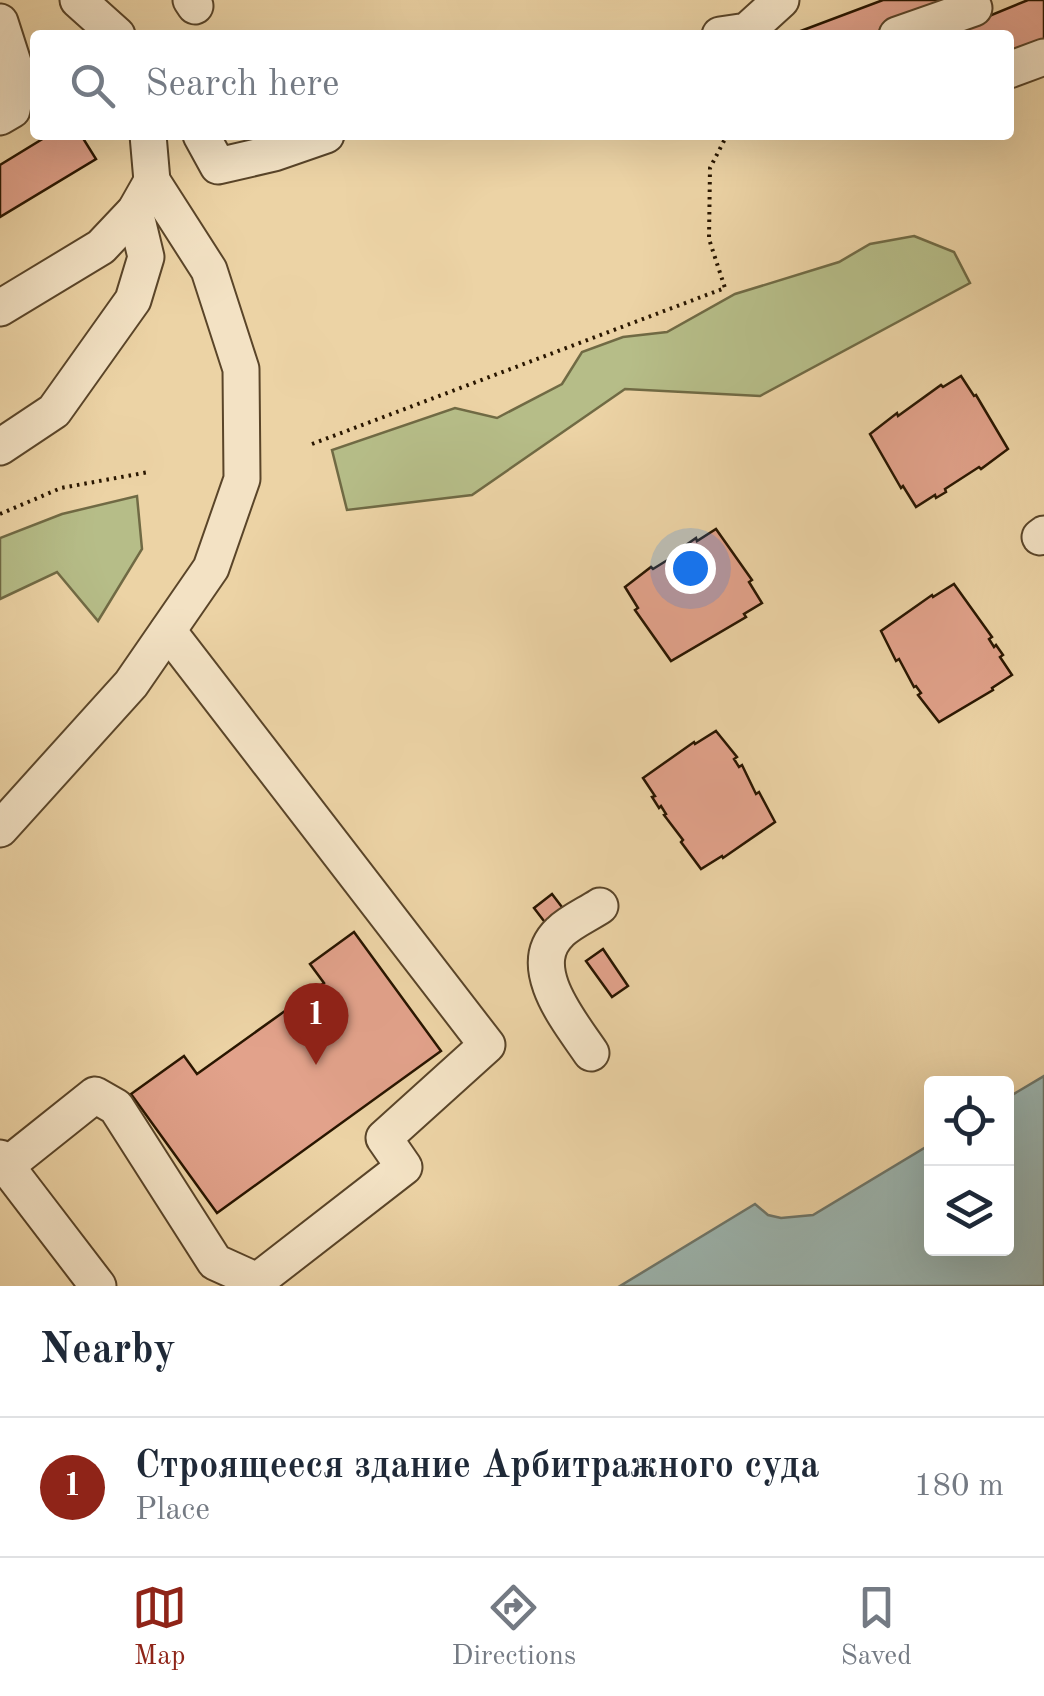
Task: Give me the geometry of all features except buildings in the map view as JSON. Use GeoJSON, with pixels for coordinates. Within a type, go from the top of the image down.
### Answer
{"type":"FeatureCollection","features":[{"type":"Feature","properties":{"kind":"street"},"geometry":{"type":"LineString","coordinates":[[78,0],[113,30]]}},
{"type":"Feature","properties":{"kind":"street"},"geometry":{"type":"LineString","coordinates":[[745,30],[781,0]]}},
{"type":"Feature","properties":{"kind":"street"},"geometry":{"type":"LineString","coordinates":[[911,30],[974,8]]}},
{"type":"Feature","properties":{"kind":"street"},"geometry":{"type":"LineString","coordinates":[[0,22],[18,78],[12,110],[0,117]]}},
{"type":"Feature","properties":{"kind":"street"},"geometry":{"type":"LineString","coordinates":[[1014,68],[1044,57]]}},
{"type":"Feature","properties":{"kind":"street"},"geometry":{"type":"LineString","coordinates":[[0,446],[54,411],[132,300],[146,258],[143,196],[148,140]]}},
{"type":"Feature","properties":{"kind":"street"},"geometry":{"type":"LineString","coordinates":[[204,140],[218,166],[312,140]]}},
{"type":"Feature","properties":{"kind":"street"},"geometry":{"type":"LineString","coordinates":[[0,308],[101,248],[143,196]]}},
{"type":"Feature","properties":{"kind":"street"},"geometry":{"type":"LineString","coordinates":[[0,829],[131,684],[168,632],[211,568],[242,478],[241,369],[209,270],[143,196]]}},
{"type":"Feature","properties":{"kind":"street"},"geometry":{"type":"LineString","coordinates":[[98,1286],[3,1162],[94,1095],[116,1106],[215,1262],[257,1281],[404,1167],[384,1138],[488,1045],[168,632]]}},
{"type":"Feature","properties":{"kind":"street"},"geometry":{"type":"LineString","coordinates":[[590,1053],[553,994],[546,961],[557,934],[600,906]]}},
{"type":"Feature","properties":{"kind":"path"},"geometry":{"type":"LineString","coordinates":[[312,444],[726,288],[710,239],[710,168],[724,140]]}},
{"type":"Feature","properties":{"kind":"path"},"geometry":{"type":"LineString","coordinates":[[0,514],[61,488],[149,472]]}},
{"type":"Feature","properties":{"kind":"green space"},"geometry":{"type":"Polygon","coordinates":[[[914,236],[954,252],[970,283],[760,396],[625,389],[472,495],[347,510],[332,450],[455,408],[497,418],[562,384],[582,352],[623,337],[667,332],[735,294],[839,262],[870,244],[914,236]]]}},
{"type":"Feature","properties":{"kind":"green space"},"geometry":{"type":"Polygon","coordinates":[[[137,496],[142,549],[98,621],[57,572],[0,599],[0,538],[62,514],[137,496]]]}},
{"type":"Feature","properties":{"kind":"water"},"geometry":{"type":"Polygon","coordinates":[[[1044,1076],[1044,1286],[620,1286],[755,1204],[768,1215],[781,1218],[813,1215],[924,1148],[924,1256],[1014,1256],[1014,1094],[1044,1076]]]}},
{"type":"Feature","properties":{"kind":"place","name":"Строящееся здание Арбитражного суда"},"geometry":{"type":"Point","coordinates":[316,1065]}}]}
